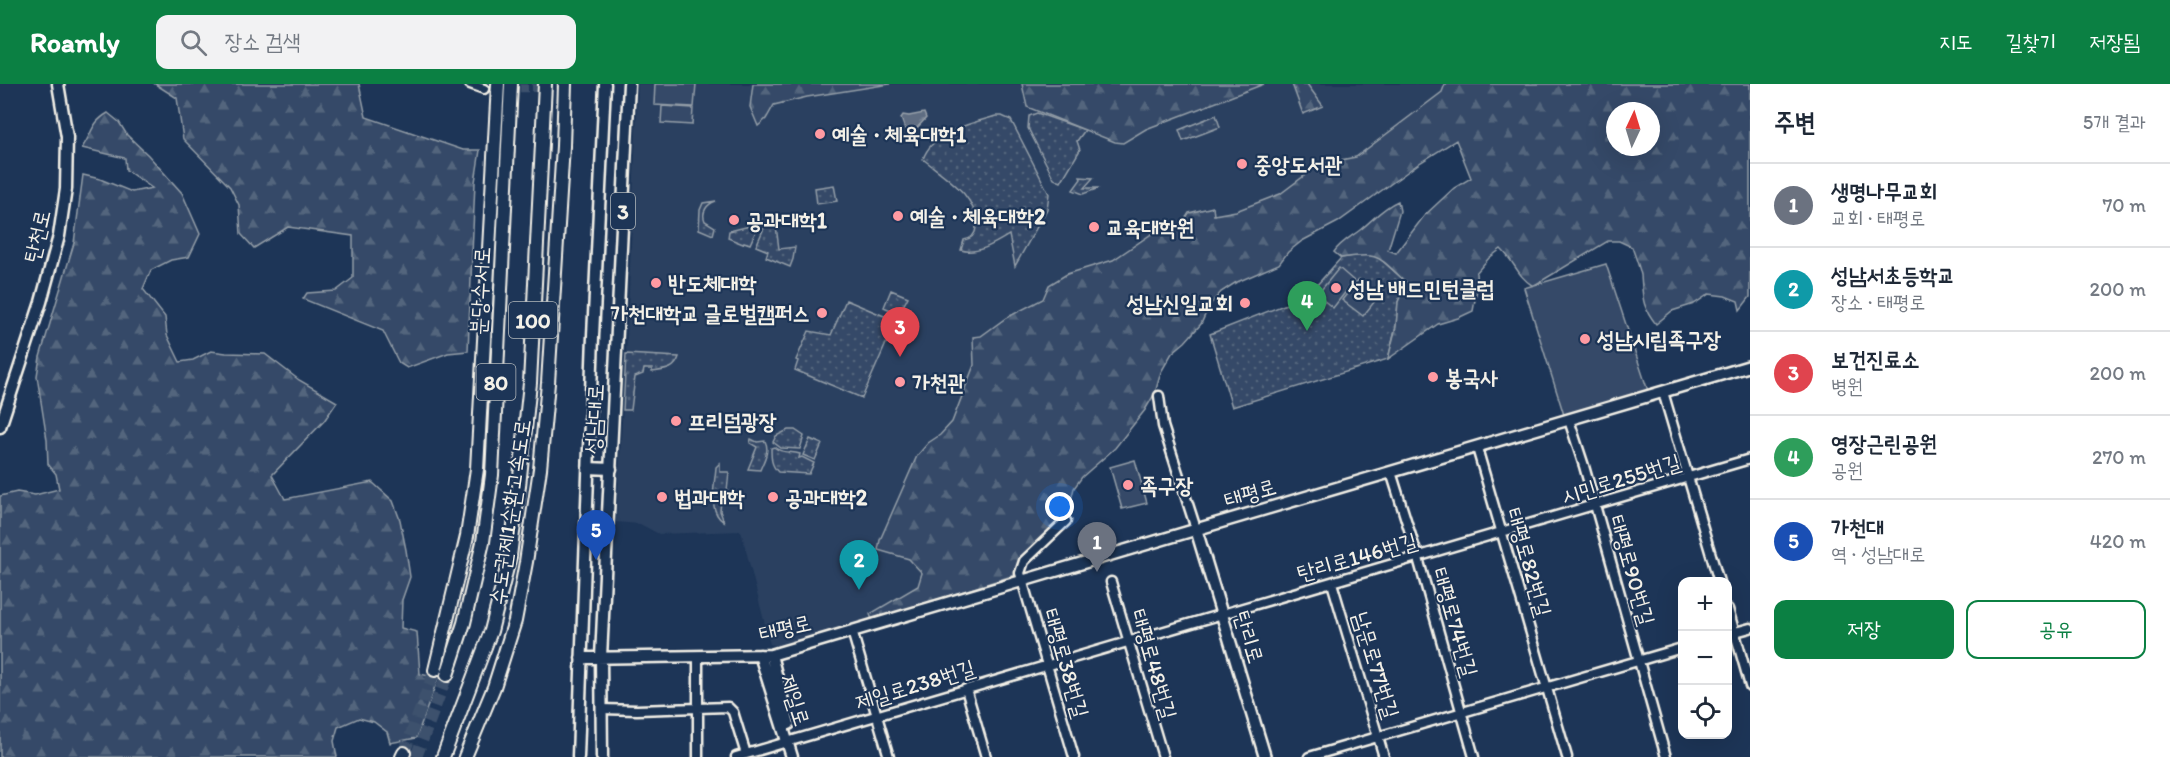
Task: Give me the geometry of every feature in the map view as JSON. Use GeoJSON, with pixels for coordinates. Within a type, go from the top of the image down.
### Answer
{"type":"FeatureCollection","features":[{"type":"Feature","properties":{"kind":"highway","name":"분당수서로"},"geometry":{"type":"LineString","coordinates":[[435,670],[467,536],[477,469],[498,84]]}},
{"type":"Feature","properties":{"kind":"highway","name":"분당수서로"},"geometry":{"type":"LineString","coordinates":[[447,675],[464,623],[483,542],[492,475],[511,84]]}},
{"type":"Feature","properties":{"kind":"highway","name":"수도권제1순환고속도로"},"geometry":{"type":"LineString","coordinates":[[443,757],[491,631],[510,556],[530,383],[545,84]]}},
{"type":"Feature","properties":{"kind":"highway","name":"수도권제1순환고속도로"},"geometry":{"type":"LineString","coordinates":[[465,757],[494,687],[515,621],[540,469],[548,383],[565,84]]}},
{"type":"Feature","properties":{"kind":"main road","name":"탄천로"},"geometry":{"type":"LineString","coordinates":[[0,427],[41,302],[59,236],[66,189],[67,136],[58,84]]}},
{"type":"Feature","properties":{"kind":"main road","name":"성남대로"},"geometry":{"type":"LineString","coordinates":[[578,757],[605,84]]}},
{"type":"Feature","properties":{"kind":"main road","name":"성남대로"},"geometry":{"type":"LineString","coordinates":[[602,757],[601,657],[629,84]]}},
{"type":"Feature","properties":{"kind":"main road","name":"태평로"},"geometry":{"type":"LineString","coordinates":[[581,658],[766,655],[1750,367]]}},
{"type":"Feature","properties":{"kind":"main road"},"geometry":{"type":"LineString","coordinates":[[588,468],[611,469]]}},
{"type":"Feature","properties":{"kind":"main road","name":"탄리로"},"geometry":{"type":"LineString","coordinates":[[1196,529],[1265,757]]}},
{"type":"Feature","properties":{"kind":"main road","name":"제일로"},"geometry":{"type":"LineString","coordinates":[[766,655],[791,741],[798,757]]}},
{"type":"Feature","properties":{"kind":"main road","name":"제일로"},"geometry":{"type":"LineString","coordinates":[[791,741],[792,757]]}},
{"type":"Feature","properties":{"kind":"street"},"geometry":{"type":"LineString","coordinates":[[470,84],[484,89]]}},
{"type":"Feature","properties":{"kind":"street"},"geometry":{"type":"LineString","coordinates":[[1663,392],[1718,577]]}},
{"type":"Feature","properties":{"kind":"street"},"geometry":{"type":"LineString","coordinates":[[1159,396],[1163,426],[1196,529]]}},
{"type":"Feature","properties":{"kind":"street","name":"태평로90번길"},"geometry":{"type":"LineString","coordinates":[[1569,420],[1666,757]]}},
{"type":"Feature","properties":{"kind":"street","name":"태평로82번길"},"geometry":{"type":"LineString","coordinates":[[1477,448],[1567,757]]}},
{"type":"Feature","properties":{"kind":"street","name":"시민로255번길"},"geometry":{"type":"LineString","coordinates":[[1502,533],[1750,459]]}},
{"type":"Feature","properties":{"kind":"street","name":"태평로74번길"},"geometry":{"type":"LineString","coordinates":[[1390,472],[1418,558],[1474,757]]}},
{"type":"Feature","properties":{"kind":"street"},"geometry":{"type":"LineString","coordinates":[[1021,580],[1020,573],[1024,561],[1066,521]]}},
{"type":"Feature","properties":{"kind":"street","name":"탄리로146번길"},"geometry":{"type":"LineString","coordinates":[[1128,641],[1502,533]]}},
{"type":"Feature","properties":{"kind":"street","name":"태평로38번길"},"geometry":{"type":"LineString","coordinates":[[1021,580],[1074,757]]}},
{"type":"Feature","properties":{"kind":"street","name":"태평로48번길"},"geometry":{"type":"LineString","coordinates":[[1111,582],[1163,757]]}},
{"type":"Feature","properties":{"kind":"street","name":"남문로77번길"},"geometry":{"type":"LineString","coordinates":[[1332,582],[1384,757]]}},
{"type":"Feature","properties":{"kind":"street"},"geometry":{"type":"LineString","coordinates":[[1732,633],[1750,628]]}},
{"type":"Feature","properties":{"kind":"street"},"geometry":{"type":"LineString","coordinates":[[852,631],[889,757]]}},
{"type":"Feature","properties":{"kind":"street"},"geometry":{"type":"LineString","coordinates":[[1732,636],[1750,686]]}},
{"type":"Feature","properties":{"kind":"street","name":"제일로238번길"},"geometry":{"type":"LineString","coordinates":[[736,757],[1128,641]]}},
{"type":"Feature","properties":{"kind":"street"},"geometry":{"type":"LineString","coordinates":[[1309,757],[1678,649]]}},
{"type":"Feature","properties":{"kind":"street"},"geometry":{"type":"LineString","coordinates":[[698,656],[698,757]]}},
{"type":"Feature","properties":{"kind":"street"},"geometry":{"type":"LineString","coordinates":[[966,689],[986,757]]}},
{"type":"Feature","properties":{"kind":"street"},"geometry":{"type":"LineString","coordinates":[[602,709],[728,707],[733,712],[746,754]]}},
{"type":"Feature","properties":{"kind":"shaded area","name":"가천대학교 글로벌캠퍼스"},"geometry":{"type":"Polygon","coordinates":[[[638,84],[753,84],[750,107],[766,119],[774,105],[807,97],[890,84],[1022,84],[1027,107],[1115,142],[1123,143],[1146,129],[1264,84],[1445,84],[1442,92],[1356,157],[1320,164],[1280,194],[1256,204],[1236,211],[1213,215],[1213,208],[1170,230],[1153,233],[1113,260],[1067,274],[1049,285],[1043,299],[1006,318],[981,336],[973,337],[974,365],[952,422],[917,456],[880,540],[878,550],[909,559],[922,573],[918,586],[871,613],[872,620],[777,646],[770,644],[741,531],[659,534],[640,524],[616,522],[638,84]]]}},
{"type":"Feature","properties":{"kind":"green space"},"geometry":{"type":"Polygon","coordinates":[[[155,84],[359,84],[366,117],[463,150],[480,150],[475,182],[468,351],[448,353],[407,368],[399,363],[383,331],[303,299],[307,293],[336,291],[353,278],[353,236],[288,227],[254,248],[241,234],[239,205],[230,187],[183,139],[177,98],[155,84]]]}},
{"type":"Feature","properties":{"kind":"green space"},"geometry":{"type":"Polygon","coordinates":[[[655,84],[696,84],[694,107],[654,105],[655,84]]]}},
{"type":"Feature","properties":{"kind":"green space"},"geometry":{"type":"Polygon","coordinates":[[[753,84],[890,84],[807,97],[774,105],[766,119],[758,126],[750,107],[753,84]]]}},
{"type":"Feature","properties":{"kind":"green space"},"geometry":{"type":"Polygon","coordinates":[[[1022,84],[1264,84],[1146,129],[1123,143],[1115,142],[1027,107],[1022,84]]]}},
{"type":"Feature","properties":{"kind":"green space"},"geometry":{"type":"Polygon","coordinates":[[[1292,84],[1307,84],[1323,106],[1303,114],[1292,84]]]}},
{"type":"Feature","properties":{"kind":"green space"},"geometry":{"type":"Polygon","coordinates":[[[1445,84],[1750,84],[1750,297],[1740,310],[1738,301],[1725,296],[1709,294],[1694,304],[1672,311],[1656,324],[1645,306],[1641,275],[1632,247],[1619,241],[1608,241],[1533,286],[1523,278],[1501,249],[1489,258],[1476,273],[1477,289],[1473,311],[1438,324],[1388,359],[1396,327],[1398,302],[1406,282],[1378,258],[1364,256],[1341,258],[1334,252],[1343,242],[1398,201],[1400,211],[1388,250],[1396,253],[1424,216],[1454,188],[1471,178],[1456,140],[1421,162],[1338,222],[1302,241],[1288,252],[1279,264],[1235,283],[1221,292],[1209,306],[1201,324],[1172,353],[1161,372],[1155,393],[1145,410],[1115,448],[1082,477],[1074,488],[1069,508],[1023,556],[1015,575],[872,620],[870,614],[918,586],[922,573],[909,559],[878,550],[880,540],[917,456],[952,422],[974,365],[973,337],[981,336],[1006,318],[1043,299],[1049,285],[1067,274],[1113,260],[1153,233],[1170,230],[1182,224],[1189,213],[1213,207],[1214,215],[1236,211],[1280,194],[1320,164],[1356,157],[1442,92],[1445,84]]]}},
{"type":"Feature","properties":{"kind":"green space"},"geometry":{"type":"Polygon","coordinates":[[[662,106],[693,108],[692,125],[661,123],[662,106]]]}},
{"type":"Feature","properties":{"kind":"green space"},"geometry":{"type":"Polygon","coordinates":[[[108,113],[119,122],[127,135],[182,193],[200,234],[189,257],[171,260],[151,270],[143,289],[165,317],[167,335],[180,362],[193,360],[211,351],[265,354],[299,380],[337,402],[324,421],[272,475],[285,499],[372,482],[393,501],[400,520],[410,577],[402,600],[401,628],[417,632],[420,674],[438,678],[416,738],[390,743],[387,732],[374,722],[359,718],[338,727],[334,741],[337,757],[0,757],[0,496],[17,492],[35,495],[59,489],[56,474],[48,464],[47,440],[37,376],[40,357],[74,243],[83,175],[132,192],[152,188],[126,170],[125,158],[82,148],[95,124],[108,113]]]}},
{"type":"Feature","properties":{"kind":"green space"},"geometry":{"type":"Polygon","coordinates":[[[1037,113],[1085,130],[1077,141],[1080,150],[1061,182],[1054,179],[1028,128],[1029,116],[1037,113]]]}},
{"type":"Feature","properties":{"kind":"green space"},"geometry":{"type":"Polygon","coordinates":[[[1216,115],[1220,127],[1183,141],[1179,130],[1216,115]]]}},
{"type":"Feature","properties":{"kind":"green space"},"geometry":{"type":"Polygon","coordinates":[[[996,116],[1011,120],[1049,194],[1047,209],[1015,266],[1009,235],[980,250],[961,250],[964,240],[972,237],[976,228],[972,206],[959,188],[923,159],[928,150],[943,135],[996,116]]]}},
{"type":"Feature","properties":{"kind":"green space"},"geometry":{"type":"Polygon","coordinates":[[[1080,177],[1093,178],[1084,188],[1099,188],[1083,194],[1073,190],[1081,179],[1080,177]]]}},
{"type":"Feature","properties":{"kind":"green space"},"geometry":{"type":"Polygon","coordinates":[[[834,185],[837,201],[817,204],[815,188],[834,185]]]}},
{"type":"Feature","properties":{"kind":"green space"},"geometry":{"type":"Polygon","coordinates":[[[716,201],[710,204],[704,212],[705,221],[715,227],[713,235],[699,229],[700,210],[703,203],[716,201]]]}},
{"type":"Feature","properties":{"kind":"green space"},"geometry":{"type":"Polygon","coordinates":[[[775,218],[779,249],[795,247],[790,267],[766,257],[768,251],[756,246],[768,219],[775,218]]]}},
{"type":"Feature","properties":{"kind":"green space"},"geometry":{"type":"Polygon","coordinates":[[[761,220],[750,244],[744,242],[743,244],[728,238],[729,231],[750,226],[761,220]]]}},
{"type":"Feature","properties":{"kind":"green space"},"geometry":{"type":"Polygon","coordinates":[[[1367,254],[1377,256],[1406,282],[1398,302],[1396,327],[1388,359],[1232,407],[1210,334],[1307,296],[1341,258],[1367,254]]]}},
{"type":"Feature","properties":{"kind":"green space","name":"성남시립족구장"},"geometry":{"type":"Polygon","coordinates":[[[1606,264],[1648,391],[1564,415],[1524,288],[1606,264]]]}},
{"type":"Feature","properties":{"kind":"green space","name":"성남 배드민턴클럽"},"geometry":{"type":"Polygon","coordinates":[[[1339,268],[1354,281],[1333,308],[1317,295],[1339,268]]]}},
{"type":"Feature","properties":{"kind":"green space"},"geometry":{"type":"Polygon","coordinates":[[[1358,280],[1379,296],[1363,316],[1342,300],[1358,280]]]}},
{"type":"Feature","properties":{"kind":"green space"},"geometry":{"type":"Polygon","coordinates":[[[891,290],[908,297],[899,314],[884,307],[891,290]]]}},
{"type":"Feature","properties":{"kind":"green space"},"geometry":{"type":"Polygon","coordinates":[[[846,300],[896,321],[862,398],[795,370],[798,361],[796,360],[809,331],[831,335],[846,300]]]}},
{"type":"Feature","properties":{"kind":"green space"},"geometry":{"type":"Polygon","coordinates":[[[626,354],[679,357],[675,365],[669,369],[652,372],[652,369],[644,369],[643,374],[635,377],[631,410],[623,410],[626,354]]]}},
{"type":"Feature","properties":{"kind":"green space"},"geometry":{"type":"Polygon","coordinates":[[[788,430],[795,430],[804,436],[800,449],[781,448],[773,442],[776,436],[788,430]]]}},
{"type":"Feature","properties":{"kind":"green space"},"geometry":{"type":"Polygon","coordinates":[[[751,439],[757,442],[765,441],[766,456],[760,470],[748,469],[757,447],[750,443],[751,439]]]}},
{"type":"Feature","properties":{"kind":"green space"},"geometry":{"type":"Polygon","coordinates":[[[810,439],[822,444],[815,460],[803,455],[810,439]]]}},
{"type":"Feature","properties":{"kind":"green space"},"geometry":{"type":"Polygon","coordinates":[[[774,447],[783,452],[800,454],[799,458],[802,457],[814,463],[809,474],[778,472],[771,458],[771,448],[774,447]]]}},
{"type":"Feature","properties":{"kind":"green space","name":"족구장"},"geometry":{"type":"Polygon","coordinates":[[[1135,460],[1147,503],[1122,509],[1110,467],[1135,460]]]}},
{"type":"Feature","properties":{"kind":"green space"},"geometry":{"type":"Polygon","coordinates":[[[720,463],[720,472],[729,472],[727,491],[722,491],[720,511],[724,522],[715,512],[714,505],[716,467],[720,463]]]}},
{"type":"Feature","properties":{"kind":"water"},"geometry":{"type":"Polygon","coordinates":[[[924,113],[926,118],[915,130],[905,129],[901,118],[903,115],[924,113]]]}},
{"type":"Feature","properties":{"kind":"tunnel"},"geometry":{"type":"LineString","coordinates":[[484,89],[538,88],[563,84]]}},
{"type":"Feature","properties":{"kind":"tunnel"},"geometry":{"type":"LineString","coordinates":[[404,753],[435,670]]}},
{"type":"Feature","properties":{"kind":"tunnel"},"geometry":{"type":"LineString","coordinates":[[416,757],[447,675]]}},
{"type":"Feature","properties":{"kind":"place","name":"예술ㆍ체육대학1"},"geometry":{"type":"Point","coordinates":[820,134]}},
{"type":"Feature","properties":{"kind":"place","name":"중앙도서관"},"geometry":{"type":"Point","coordinates":[1242,164]}},
{"type":"Feature","properties":{"kind":"place","name":"예술ㆍ체육대학2"},"geometry":{"type":"Point","coordinates":[898,216]}},
{"type":"Feature","properties":{"kind":"place","name":"공과대학1"},"geometry":{"type":"Point","coordinates":[734,220]}},
{"type":"Feature","properties":{"kind":"place","name":"교육대학원"},"geometry":{"type":"Point","coordinates":[1094,227]}},
{"type":"Feature","properties":{"kind":"place","name":"반도체대학"},"geometry":{"type":"Point","coordinates":[656,283]}},
{"type":"Feature","properties":{"kind":"place","name":"성남 배드민턴클럽"},"geometry":{"type":"Point","coordinates":[1336,288]}},
{"type":"Feature","properties":{"kind":"place","name":"성남신일교회"},"geometry":{"type":"Point","coordinates":[1245,303]}},
{"type":"Feature","properties":{"kind":"place","name":"가천대학교 글로벌캠퍼스"},"geometry":{"type":"Point","coordinates":[822,313]}},
{"type":"Feature","properties":{"kind":"place","name":"영장근린공원"},"geometry":{"type":"Point","coordinates":[1307,331]}},
{"type":"Feature","properties":{"kind":"place","name":"성남시립족구장"},"geometry":{"type":"Point","coordinates":[1585,339]}},
{"type":"Feature","properties":{"kind":"place","name":"보건진료소"},"geometry":{"type":"Point","coordinates":[900,357]}},
{"type":"Feature","properties":{"kind":"place","name":"봉국사"},"geometry":{"type":"Point","coordinates":[1433,377]}},
{"type":"Feature","properties":{"kind":"place","name":"가천관"},"geometry":{"type":"Point","coordinates":[900,382]}},
{"type":"Feature","properties":{"kind":"place","name":"프리덤광장"},"geometry":{"type":"Point","coordinates":[676,421]}},
{"type":"Feature","properties":{"kind":"place","name":"족구장"},"geometry":{"type":"Point","coordinates":[1128,485]}},
{"type":"Feature","properties":{"kind":"place","name":"법과대학"},"geometry":{"type":"Point","coordinates":[662,497]}},
{"type":"Feature","properties":{"kind":"place","name":"공과대학2"},"geometry":{"type":"Point","coordinates":[773,497]}},
{"type":"Feature","properties":{"kind":"place","name":"가천대"},"geometry":{"type":"Point","coordinates":[596,560]}},
{"type":"Feature","properties":{"kind":"place","name":"생명나무교회"},"geometry":{"type":"Point","coordinates":[1097,572]}},
{"type":"Feature","properties":{"kind":"place","name":"성남서초등학교"},"geometry":{"type":"Point","coordinates":[859,590]}}]}
